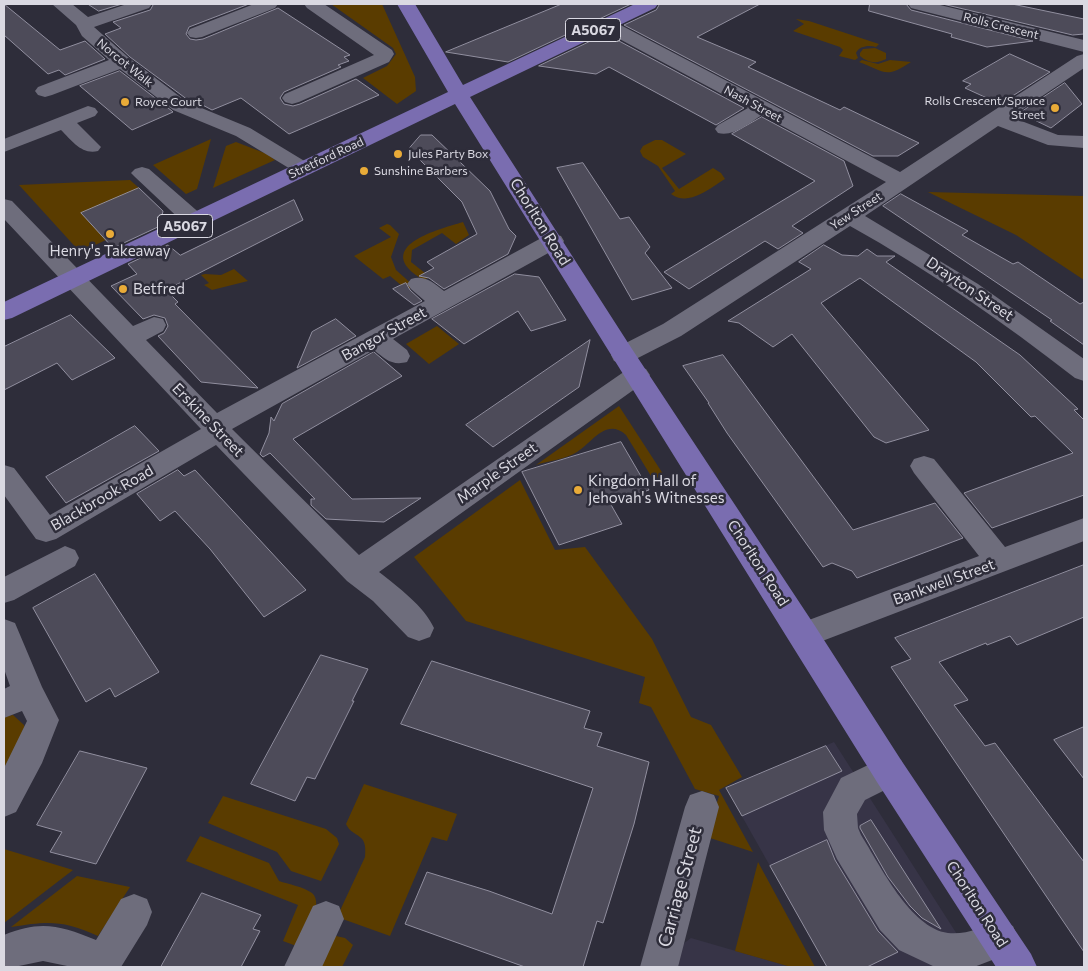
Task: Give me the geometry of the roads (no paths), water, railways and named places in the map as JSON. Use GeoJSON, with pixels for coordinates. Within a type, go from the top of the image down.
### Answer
{"type":"FeatureCollection","features":[{"type":"Feature","properties":{"kind":"main road","name":"Chorlton Road"},"geometry":{"type":"LineString","coordinates":[[406,4],[459,94],[630,365],[889,771],[1009,953]]}},
{"type":"Feature","properties":{"kind":"main road","name":"Stretford Road"},"geometry":{"type":"LineString","coordinates":[[4,312],[649,4]]}},
{"type":"Feature","properties":{"kind":"street","name":"Norcot Walk"},"geometry":{"type":"LineString","coordinates":[[62,4],[86,24],[85,27],[88,32],[122,62],[180,106],[243,132],[304,169]]}},
{"type":"Feature","properties":{"kind":"street"},"geometry":{"type":"LineString","coordinates":[[86,24],[143,4]]}},
{"type":"Feature","properties":{"kind":"street"},"geometry":{"type":"LineString","coordinates":[[196,32],[269,4]]}},
{"type":"Feature","properties":{"kind":"street"},"geometry":{"type":"LineString","coordinates":[[292,98],[382,58],[385,54],[313,4]]}},
{"type":"Feature","properties":{"kind":"street","name":"Rolls Crescent"},"geometry":{"type":"LineString","coordinates":[[923,10],[1084,46]]}},
{"type":"Feature","properties":{"kind":"street","name":"Nash Street"},"geometry":{"type":"LineString","coordinates":[[605,24],[901,182]]}},
{"type":"Feature","properties":{"kind":"street","name":"Yew Street"},"geometry":{"type":"LineString","coordinates":[[630,365],[672,330],[901,182],[994,118],[1084,60]]}},
{"type":"Feature","properties":{"kind":"street"},"geometry":{"type":"LineString","coordinates":[[46,91],[122,62]]}},
{"type":"Feature","properties":{"kind":"street"},"geometry":{"type":"LineString","coordinates":[[725,129],[761,108]]}},
{"type":"Feature","properties":{"kind":"street"},"geometry":{"type":"LineString","coordinates":[[4,146],[88,112]]}},
{"type":"Feature","properties":{"kind":"street"},"geometry":{"type":"LineString","coordinates":[[994,118],[1056,141],[1084,142]]}},
{"type":"Feature","properties":{"kind":"street"},"geometry":{"type":"LineString","coordinates":[[64,122],[91,147]]}},
{"type":"Feature","properties":{"kind":"street"},"geometry":{"type":"LineString","coordinates":[[142,173],[195,221]]}},
{"type":"Feature","properties":{"kind":"street","name":"Erskine Street"},"geometry":{"type":"LineString","coordinates":[[4,206],[269,484],[357,572],[383,592],[419,628]]}},
{"type":"Feature","properties":{"kind":"street","name":"Drayton Street"},"geometry":{"type":"LineString","coordinates":[[849,216],[958,280],[1025,326],[1084,372]]}},
{"type":"Feature","properties":{"kind":"street","name":"Bangor Street"},"geometry":{"type":"LineString","coordinates":[[217,429],[553,241]]}},
{"type":"Feature","properties":{"kind":"street"},"geometry":{"type":"LineString","coordinates":[[418,284],[443,302]]}},
{"type":"Feature","properties":{"kind":"street"},"geometry":{"type":"LineString","coordinates":[[130,338],[154,325]]}},
{"type":"Feature","properties":{"kind":"street"},"geometry":{"type":"LineString","coordinates":[[377,338],[398,356]]}},
{"type":"Feature","properties":{"kind":"street","name":"Marple Street"},"geometry":{"type":"LineString","coordinates":[[357,572],[630,365]]}},
{"type":"Feature","properties":{"kind":"street","name":"Blackbrook Road"},"geometry":{"type":"LineString","coordinates":[[4,475],[46,531],[217,429]]}},
{"type":"Feature","properties":{"kind":"street"},"geometry":{"type":"LineString","coordinates":[[924,466],[1000,561]]}},
{"type":"Feature","properties":{"kind":"street","name":"Bankwell Street"},"geometry":{"type":"LineString","coordinates":[[804,635],[1084,529]]}},
{"type":"Feature","properties":{"kind":"street"},"geometry":{"type":"LineString","coordinates":[[4,591],[65,558]]}},
{"type":"Feature","properties":{"kind":"street"},"geometry":{"type":"LineString","coordinates":[[4,632],[16,698],[42,716],[42,724],[4,801]]}},
{"type":"Feature","properties":{"kind":"street"},"geometry":{"type":"LineString","coordinates":[[889,771],[853,789],[840,812],[841,830],[849,847],[893,917],[912,938],[935,949],[950,952],[971,950],[1009,953]]}},
{"type":"Feature","properties":{"kind":"street","name":"Carriage Street"},"geometry":{"type":"LineString","coordinates":[[659,967],[702,807]]}},
{"type":"Feature","properties":{"kind":"street"},"geometry":{"type":"LineString","coordinates":[[4,953],[20,945],[48,942],[73,949],[102,965],[134,912]]}},
{"type":"Feature","properties":{"kind":"street"},"geometry":{"type":"LineString","coordinates":[[303,967],[326,919]]}},
{"type":"Feature","properties":{"kind":"place","name":"Royce Court"},"geometry":{"type":"Point","coordinates":[125,102]}},
{"type":"Feature","properties":{"kind":"place","name":"Rolls Crescent/Spruce Street"},"geometry":{"type":"Point","coordinates":[1055,108]}},
{"type":"Feature","properties":{"kind":"place","name":"Jules Party Box"},"geometry":{"type":"Point","coordinates":[398,154]}},
{"type":"Feature","properties":{"kind":"place","name":"Sunshine Barbers"},"geometry":{"type":"Point","coordinates":[364,171]}},
{"type":"Feature","properties":{"kind":"place","name":"Henry's Takeaway"},"geometry":{"type":"Point","coordinates":[110,234]}},
{"type":"Feature","properties":{"kind":"place","name":"Betfred"},"geometry":{"type":"Point","coordinates":[123,289]}},
{"type":"Feature","properties":{"kind":"place","name":"Kingdom Hall of Jehovah's Witnesses"},"geometry":{"type":"Point","coordinates":[578,490]}}]}
